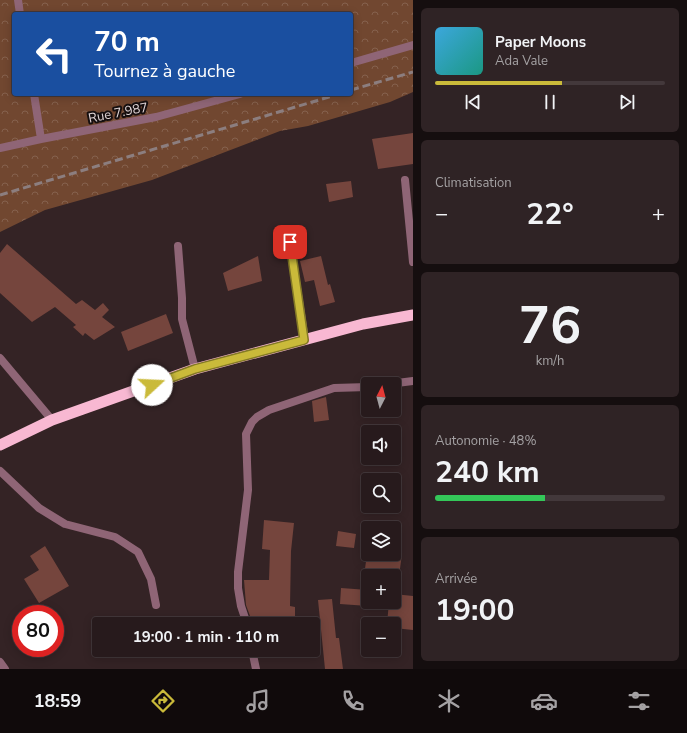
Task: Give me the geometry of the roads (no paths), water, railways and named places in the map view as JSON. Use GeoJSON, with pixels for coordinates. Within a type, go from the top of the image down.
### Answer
{"type":"FeatureCollection","features":[{"type":"Feature","properties":{"kind":"highway"},"geometry":{"type":"LineString","coordinates":[[0,445],[52,420],[195,369],[363,324],[413,315]]}},
{"type":"Feature","properties":{"kind":"street"},"geometry":{"type":"LineString","coordinates":[[18,0],[20,12]]}},
{"type":"Feature","properties":{"kind":"street"},"geometry":{"type":"LineString","coordinates":[[353,62],[413,45]]}},
{"type":"Feature","properties":{"kind":"street"},"geometry":{"type":"LineString","coordinates":[[34,96],[41,139]]}},
{"type":"Feature","properties":{"kind":"street","name":"Rue 7.987"},"geometry":{"type":"LineString","coordinates":[[0,148],[156,117],[233,96]]}},
{"type":"Feature","properties":{"kind":"street"},"geometry":{"type":"LineString","coordinates":[[405,180],[413,262]]}},
{"type":"Feature","properties":{"kind":"street"},"geometry":{"type":"LineString","coordinates":[[290,242],[304,340]]}},
{"type":"Feature","properties":{"kind":"street"},"geometry":{"type":"LineString","coordinates":[[178,246],[182,319],[195,369]]}},
{"type":"Feature","properties":{"kind":"street"},"geometry":{"type":"LineString","coordinates":[[0,358],[52,420]]}},
{"type":"Feature","properties":{"kind":"street"},"geometry":{"type":"LineString","coordinates":[[401,382],[413,381]]}},
{"type":"Feature","properties":{"kind":"street"},"geometry":{"type":"LineString","coordinates":[[245,617],[239,594],[238,572],[248,490],[246,434],[252,422],[257,416],[268,410],[334,388],[361,387]]}},
{"type":"Feature","properties":{"kind":"street"},"geometry":{"type":"LineString","coordinates":[[0,471],[39,508],[65,524],[115,538],[138,552],[151,579],[156,605]]}},
{"type":"Feature","properties":{"kind":"street"},"geometry":{"type":"LineString","coordinates":[[253,657],[256,669]]}},
{"type":"Feature","properties":{"kind":"street"},"geometry":{"type":"LineString","coordinates":[[0,662],[5,669]]}},
{"type":"Feature","properties":{"kind":"railway"},"geometry":{"type":"LineString","coordinates":[[353,89],[413,72]]}},
{"type":"Feature","properties":{"kind":"railway"},"geometry":{"type":"LineString","coordinates":[[0,195],[332,96]]}}]}
